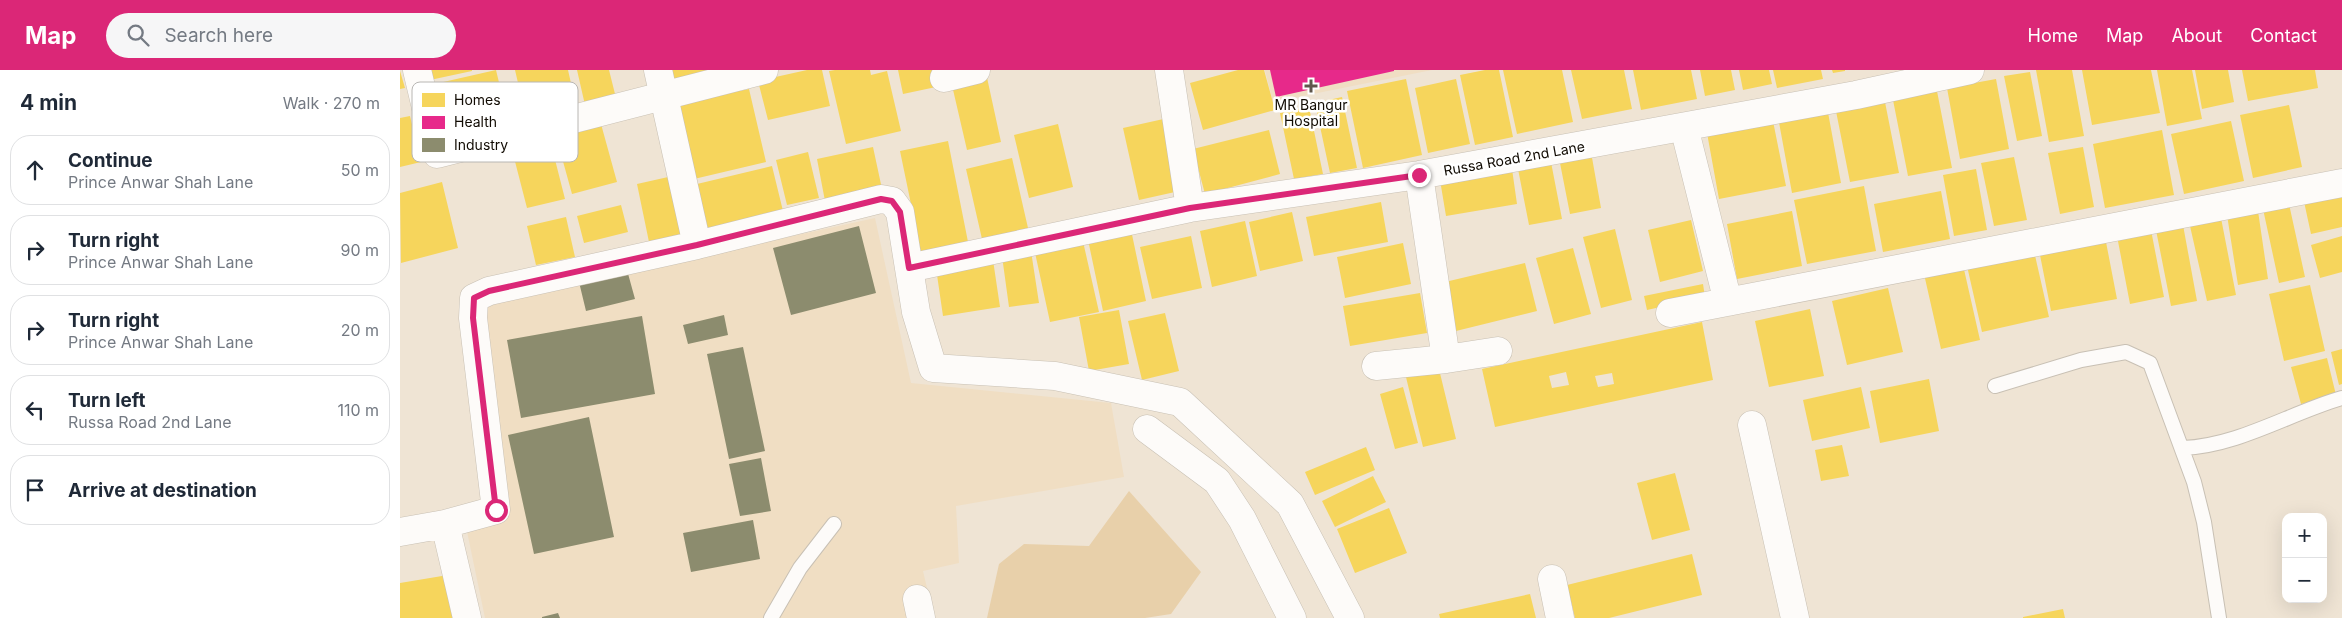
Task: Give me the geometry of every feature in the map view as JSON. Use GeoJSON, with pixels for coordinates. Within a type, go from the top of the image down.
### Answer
{"type":"FeatureCollection","features":[{"type":"Feature","properties":{"kind":"street"},"geometry":{"type":"LineString","coordinates":[[658,70],[697,245]]}},
{"type":"Feature","properties":{"kind":"street"},"geometry":{"type":"LineString","coordinates":[[578,118],[764,70]]}},
{"type":"Feature","properties":{"kind":"street"},"geometry":{"type":"LineString","coordinates":[[944,78],[976,70]]}},
{"type":"Feature","properties":{"kind":"street"},"geometry":{"type":"LineString","coordinates":[[1169,70],[1190,208]]}},
{"type":"Feature","properties":{"kind":"street","name":"Russa Road 2nd Lane"},"geometry":{"type":"LineString","coordinates":[[909,268],[1190,208],[1419,175],[1856,95],[1970,70]]}},
{"type":"Feature","properties":{"kind":"street"},"geometry":{"type":"LineString","coordinates":[[1684,127],[1728,302]]}},
{"type":"Feature","properties":{"kind":"street"},"geometry":{"type":"LineString","coordinates":[[1419,175],[1446,359]]}},
{"type":"Feature","properties":{"kind":"street"},"geometry":{"type":"LineString","coordinates":[[1670,313],[2342,183]]}},
{"type":"Feature","properties":{"kind":"street"},"geometry":{"type":"LineString","coordinates":[[400,532],[445,524],[496,510],[473,318],[474,298],[489,291],[697,245],[881,199],[892,201],[900,212],[916,312],[933,368],[1055,376],[1180,402],[1290,504],[1350,618]]}},
{"type":"Feature","properties":{"kind":"street"},"geometry":{"type":"LineString","coordinates":[[1376,366],[1446,359],[1498,351]]}},
{"type":"Feature","properties":{"kind":"street"},"geometry":{"type":"LineString","coordinates":[[1752,425],[1795,618]]}},
{"type":"Feature","properties":{"kind":"street"},"geometry":{"type":"LineString","coordinates":[[1147,429],[1217,481],[1242,519],[1292,618]]}},
{"type":"Feature","properties":{"kind":"street"},"geometry":{"type":"LineString","coordinates":[[445,524],[466,618]]}},
{"type":"Feature","properties":{"kind":"street"},"geometry":{"type":"LineString","coordinates":[[1552,579],[1560,618]]}},
{"type":"Feature","properties":{"kind":"lane"},"geometry":{"type":"LineString","coordinates":[[1995,386],[2081,360],[2126,352],[2150,363],[2183,448],[2204,522],[2218,618]]}},
{"type":"Feature","properties":{"kind":"lane"},"geometry":{"type":"LineString","coordinates":[[2183,448],[2202,447],[2234,438],[2342,398]]}},
{"type":"Feature","properties":{"kind":"lane"},"geometry":{"type":"LineString","coordinates":[[771,618],[800,568],[834,524]]}},
{"type":"Feature","properties":{"kind":"shaded area","name":"MR Bangur Hospital"},"geometry":{"type":"Polygon","coordinates":[[[1265,70],[1432,70],[1273,102],[1265,70]]]}},
{"type":"Feature","properties":{"kind":"shaded area"},"geometry":{"type":"Polygon","coordinates":[[[875,218],[911,383],[1111,403],[1124,477],[956,506],[959,563],[923,571],[934,618],[485,618],[464,517],[496,510],[485,303],[875,218]]]}},
{"type":"Feature","properties":{"kind":"shaded area"},"geometry":{"type":"Polygon","coordinates":[[[1129,491],[1201,572],[1171,614],[1145,618],[987,618],[999,564],[1024,544],[1089,546],[1129,491]]]}},
{"type":"Feature","properties":{"kind":"building: Homes"},"geometry":{"type":"Polygon","coordinates":[[[428,70],[472,70],[472,71],[430,80],[428,70]]]}},
{"type":"Feature","properties":{"kind":"building: Homes"},"geometry":{"type":"Polygon","coordinates":[[[496,70],[499,82],[443,82],[496,70]]]}},
{"type":"Feature","properties":{"kind":"building: Homes"},"geometry":{"type":"Polygon","coordinates":[[[515,70],[568,70],[571,82],[518,82],[515,70]]]}},
{"type":"Feature","properties":{"kind":"building: Homes"},"geometry":{"type":"Polygon","coordinates":[[[577,70],[609,70],[616,98],[585,105],[577,70]]]}},
{"type":"Feature","properties":{"kind":"building: Homes"},"geometry":{"type":"Polygon","coordinates":[[[671,70],[720,70],[673,82],[671,70]]]}},
{"type":"Feature","properties":{"kind":"building: Homes"},"geometry":{"type":"Polygon","coordinates":[[[807,70],[822,70],[830,106],[768,120],[758,81],[807,70]]]}},
{"type":"Feature","properties":{"kind":"building: Homes"},"geometry":{"type":"Polygon","coordinates":[[[870,70],[871,75],[887,71],[901,131],[846,144],[829,71],[870,70]]]}},
{"type":"Feature","properties":{"kind":"building: Homes"},"geometry":{"type":"Polygon","coordinates":[[[898,70],[932,70],[936,87],[903,94],[898,70]]]}},
{"type":"Feature","properties":{"kind":"building: Homes"},"geometry":{"type":"Polygon","coordinates":[[[1238,70],[1264,70],[1275,110],[1203,130],[1190,83],[1238,70]]]}},
{"type":"Feature","properties":{"kind":"building: Homes"},"geometry":{"type":"Polygon","coordinates":[[[1485,70],[1499,70],[1513,137],[1475,145],[1460,75],[1485,70]]]}},
{"type":"Feature","properties":{"kind":"building: Homes"},"geometry":{"type":"Polygon","coordinates":[[[1503,70],[1562,70],[1573,122],[1517,134],[1503,70]]]}},
{"type":"Feature","properties":{"kind":"building: Homes"},"geometry":{"type":"Polygon","coordinates":[[[1571,70],[1624,70],[1632,109],[1582,119],[1571,70]]]}},
{"type":"Feature","properties":{"kind":"building: Homes"},"geometry":{"type":"Polygon","coordinates":[[[1633,70],[1691,70],[1697,99],[1641,110],[1633,70]]]}},
{"type":"Feature","properties":{"kind":"building: Homes"},"geometry":{"type":"Polygon","coordinates":[[[1700,70],[1731,70],[1735,90],[1705,96],[1700,70]]]}},
{"type":"Feature","properties":{"kind":"building: Homes"},"geometry":{"type":"Polygon","coordinates":[[[1739,70],[1769,70],[1772,84],[1743,90],[1739,70]]]}},
{"type":"Feature","properties":{"kind":"building: Homes"},"geometry":{"type":"Polygon","coordinates":[[[1773,70],[1821,70],[1823,79],[1777,88],[1773,70]]]}},
{"type":"Feature","properties":{"kind":"building: Homes"},"geometry":{"type":"Polygon","coordinates":[[[1832,70],[1845,70],[1845,71],[1833,73],[1832,70]]]}},
{"type":"Feature","properties":{"kind":"building: Homes"},"geometry":{"type":"Polygon","coordinates":[[[2036,70],[2072,70],[2084,136],[2049,142],[2036,70]]]}},
{"type":"Feature","properties":{"kind":"building: Homes"},"geometry":{"type":"Polygon","coordinates":[[[2082,70],[2151,70],[2160,113],[2092,125],[2082,70]]]}},
{"type":"Feature","properties":{"kind":"building: Homes"},"geometry":{"type":"Polygon","coordinates":[[[2157,70],[2192,70],[2202,119],[2167,126],[2157,70]]]}},
{"type":"Feature","properties":{"kind":"building: Homes"},"geometry":{"type":"Polygon","coordinates":[[[2195,70],[2228,70],[2234,102],[2202,109],[2195,70]]]}},
{"type":"Feature","properties":{"kind":"building: Homes"},"geometry":{"type":"Polygon","coordinates":[[[2242,70],[2315,70],[2318,88],[2248,101],[2242,70]]]}},
{"type":"Feature","properties":{"kind":"building: Homes"},"geometry":{"type":"Polygon","coordinates":[[[400,71],[405,88],[400,89],[400,71]]]}},
{"type":"Feature","properties":{"kind":"building: Homes"},"geometry":{"type":"Polygon","coordinates":[[[2030,72],[2042,136],[2017,141],[2004,76],[2030,72]]]}},
{"type":"Feature","properties":{"kind":"building: Homes"},"geometry":{"type":"Polygon","coordinates":[[[986,73],[1001,142],[967,150],[951,81],[986,73]]]}},
{"type":"Feature","properties":{"kind":"building: Homes"},"geometry":{"type":"Polygon","coordinates":[[[1406,79],[1422,155],[1363,168],[1347,91],[1406,79]]]}},
{"type":"Feature","properties":{"kind":"building: Homes"},"geometry":{"type":"Polygon","coordinates":[[[1456,79],[1470,144],[1428,153],[1415,88],[1456,79]]]}},
{"type":"Feature","properties":{"kind":"building: Homes"},"geometry":{"type":"Polygon","coordinates":[[[1996,79],[2009,149],[1960,159],[1947,88],[1996,79]]]}},
{"type":"Feature","properties":{"kind":"building: Homes"},"geometry":{"type":"Polygon","coordinates":[[[738,86],[739,91],[749,89],[766,162],[694,179],[675,101],[738,86]]]}},
{"type":"Feature","properties":{"kind":"building: Homes"},"geometry":{"type":"Polygon","coordinates":[[[1937,91],[1952,168],[1908,176],[1893,100],[1937,91]]]}},
{"type":"Feature","properties":{"kind":"building: Homes"},"geometry":{"type":"Polygon","coordinates":[[[1342,97],[1357,168],[1330,173],[1315,103],[1342,97]]]}},
{"type":"Feature","properties":{"kind":"building: Homes"},"geometry":{"type":"Polygon","coordinates":[[[1884,97],[1899,173],[1850,182],[1835,106],[1884,97]]]}},
{"type":"Feature","properties":{"kind":"building: Homes"},"geometry":{"type":"Polygon","coordinates":[[[2289,105],[2302,167],[2253,178],[2240,115],[2289,105]]]}},
{"type":"Feature","properties":{"kind":"building: Homes"},"geometry":{"type":"Polygon","coordinates":[[[1309,107],[1323,174],[1294,179],[1280,113],[1309,107]]]}},
{"type":"Feature","properties":{"kind":"building: Homes"},"geometry":{"type":"Polygon","coordinates":[[[1827,107],[1841,183],[1792,193],[1778,117],[1827,107]]]}},
{"type":"Feature","properties":{"kind":"building: Homes"},"geometry":{"type":"Polygon","coordinates":[[[410,116],[412,124],[412,162],[421,162],[400,167],[400,118],[410,116]]]}},
{"type":"Feature","properties":{"kind":"building: Homes"},"geometry":{"type":"Polygon","coordinates":[[[1168,118],[1184,190],[1139,200],[1123,128],[1168,118]]]}},
{"type":"Feature","properties":{"kind":"building: Homes"},"geometry":{"type":"Polygon","coordinates":[[[1773,121],[1786,186],[1719,199],[1707,133],[1773,121]]]}},
{"type":"Feature","properties":{"kind":"building: Homes"},"geometry":{"type":"Polygon","coordinates":[[[2231,121],[2244,181],[2184,194],[2171,134],[2231,121]]]}},
{"type":"Feature","properties":{"kind":"building: Homes"},"geometry":{"type":"Polygon","coordinates":[[[601,124],[617,182],[572,194],[563,162],[578,162],[578,130],[601,124]]]}},
{"type":"Feature","properties":{"kind":"building: Homes"},"geometry":{"type":"Polygon","coordinates":[[[1058,124],[1073,187],[1029,198],[1014,135],[1058,124]]]}},
{"type":"Feature","properties":{"kind":"building: Homes"},"geometry":{"type":"Polygon","coordinates":[[[1269,130],[1280,174],[1205,194],[1193,149],[1269,130]]]}},
{"type":"Feature","properties":{"kind":"building: Homes"},"geometry":{"type":"Polygon","coordinates":[[[2162,130],[2174,195],[2105,208],[2093,144],[2162,130]]]}},
{"type":"Feature","properties":{"kind":"building: Homes"},"geometry":{"type":"Polygon","coordinates":[[[948,141],[970,252],[923,262],[900,151],[948,141]]]}},
{"type":"Feature","properties":{"kind":"building: Homes"},"geometry":{"type":"Polygon","coordinates":[[[873,147],[882,189],[825,201],[817,159],[873,147]]]}},
{"type":"Feature","properties":{"kind":"building: Homes"},"geometry":{"type":"Polygon","coordinates":[[[2083,147],[2094,207],[2060,214],[2048,153],[2083,147]]]}},
{"type":"Feature","properties":{"kind":"building: Homes"},"geometry":{"type":"Polygon","coordinates":[[[808,152],[819,198],[787,205],[776,160],[808,152]]]}},
{"type":"Feature","properties":{"kind":"building: Homes"},"geometry":{"type":"Polygon","coordinates":[[[1591,152],[1601,208],[1570,214],[1559,158],[1591,152]]]}},
{"type":"Feature","properties":{"kind":"building: Homes"},"geometry":{"type":"Polygon","coordinates":[[[1550,157],[1562,219],[1529,225],[1517,164],[1550,157]]]}},
{"type":"Feature","properties":{"kind":"building: Homes"},"geometry":{"type":"Polygon","coordinates":[[[2014,157],[2027,220],[1994,226],[1981,163],[2014,157]]]}},
{"type":"Feature","properties":{"kind":"building: Homes"},"geometry":{"type":"Polygon","coordinates":[[[1012,158],[1028,228],[982,239],[966,169],[1012,158]]]}},
{"type":"Feature","properties":{"kind":"building: Homes"},"geometry":{"type":"Polygon","coordinates":[[[515,162],[556,162],[565,199],[527,208],[515,162]]]}},
{"type":"Feature","properties":{"kind":"building: Homes"},"geometry":{"type":"Polygon","coordinates":[[[772,166],[783,211],[708,229],[697,184],[772,166]]]}},
{"type":"Feature","properties":{"kind":"building: Homes"},"geometry":{"type":"Polygon","coordinates":[[[1512,169],[1517,204],[1446,216],[1440,180],[1512,169]]]}},
{"type":"Feature","properties":{"kind":"building: Homes"},"geometry":{"type":"Polygon","coordinates":[[[1976,169],[1987,230],[1954,236],[1943,175],[1976,169]]]}},
{"type":"Feature","properties":{"kind":"building: Homes"},"geometry":{"type":"Polygon","coordinates":[[[677,175],[689,234],[649,242],[637,184],[677,175]]]}},
{"type":"Feature","properties":{"kind":"building: Homes"},"geometry":{"type":"Polygon","coordinates":[[[442,182],[458,248],[401,263],[400,193],[442,182]]]}},
{"type":"Feature","properties":{"kind":"building: Homes"},"geometry":{"type":"Polygon","coordinates":[[[1864,186],[1876,251],[1807,264],[1794,200],[1864,186]]]}},
{"type":"Feature","properties":{"kind":"building: Homes"},"geometry":{"type":"Polygon","coordinates":[[[1941,191],[1950,239],[1883,252],[1874,204],[1941,191]]]}},
{"type":"Feature","properties":{"kind":"building: Homes"},"geometry":{"type":"Polygon","coordinates":[[[2342,195],[2342,227],[2311,234],[2303,197],[2342,195]]]}},
{"type":"Feature","properties":{"kind":"building: Homes"},"geometry":{"type":"Polygon","coordinates":[[[1381,202],[1388,242],[1314,256],[1306,217],[1381,202]]]}},
{"type":"Feature","properties":{"kind":"building: Homes"},"geometry":{"type":"Polygon","coordinates":[[[2289,204],[2305,277],[2279,283],[2263,209],[2289,204]]]}},
{"type":"Feature","properties":{"kind":"building: Homes"},"geometry":{"type":"Polygon","coordinates":[[[621,205],[628,232],[584,243],[577,216],[621,205]]]}},
{"type":"Feature","properties":{"kind":"building: Homes"},"geometry":{"type":"Polygon","coordinates":[[[1792,211],[1802,266],[1737,279],[1727,224],[1792,211]]]}},
{"type":"Feature","properties":{"kind":"building: Homes"},"geometry":{"type":"Polygon","coordinates":[[[2258,211],[2268,279],[2238,285],[2227,215],[2258,211]]]}},
{"type":"Feature","properties":{"kind":"building: Homes"},"geometry":{"type":"Polygon","coordinates":[[[1292,212],[1303,261],[1260,271],[1249,222],[1292,212]]]}},
{"type":"Feature","properties":{"kind":"building: Homes"},"geometry":{"type":"Polygon","coordinates":[[[566,217],[575,257],[536,265],[527,226],[566,217]]]}},
{"type":"Feature","properties":{"kind":"building: Homes"},"geometry":{"type":"Polygon","coordinates":[[[2221,218],[2236,295],[2207,301],[2190,226],[2221,218]]]}},
{"type":"Feature","properties":{"kind":"building: Homes"},"geometry":{"type":"Polygon","coordinates":[[[1691,220],[1703,271],[1660,282],[1648,230],[1691,220]]]}},
{"type":"Feature","properties":{"kind":"building: Homes"},"geometry":{"type":"Polygon","coordinates":[[[1245,221],[1257,276],[1212,287],[1200,231],[1245,221]]]}},
{"type":"Feature","properties":{"kind":"building: Homes"},"geometry":{"type":"Polygon","coordinates":[[[1130,225],[1146,301],[1103,311],[1087,235],[1130,225]]]}},
{"type":"Feature","properties":{"kind":"building: Homes"},"geometry":{"type":"Polygon","coordinates":[[[2183,225],[2197,301],[2171,306],[2156,230],[2183,225]]]}},
{"type":"Feature","properties":{"kind":"building: Homes"},"geometry":{"type":"Polygon","coordinates":[[[1615,229],[1632,300],[1601,308],[1583,237],[1615,229]]]}},
{"type":"Feature","properties":{"kind":"building: Homes"},"geometry":{"type":"Polygon","coordinates":[[[2151,230],[2164,297],[2130,304],[2117,236],[2151,230]]]}},
{"type":"Feature","properties":{"kind":"building: Homes"},"geometry":{"type":"Polygon","coordinates":[[[1191,236],[1202,288],[1152,299],[1140,247],[1191,236]]]}},
{"type":"Feature","properties":{"kind":"building: Homes"},"geometry":{"type":"Polygon","coordinates":[[[2342,236],[2342,272],[2320,278],[2311,245],[2342,236]]]}},
{"type":"Feature","properties":{"kind":"building: Homes"},"geometry":{"type":"Polygon","coordinates":[[[1082,237],[1099,312],[1050,322],[1034,248],[1082,237]]]}},
{"type":"Feature","properties":{"kind":"building: Homes"},"geometry":{"type":"Polygon","coordinates":[[[2106,242],[2117,299],[2051,311],[2040,255],[2106,242]]]}},
{"type":"Feature","properties":{"kind":"building: Homes"},"geometry":{"type":"Polygon","coordinates":[[[1403,243],[1411,284],[1345,298],[1337,257],[1403,243]]]}},
{"type":"Feature","properties":{"kind":"building: Homes"},"geometry":{"type":"Polygon","coordinates":[[[1573,248],[1591,314],[1554,324],[1536,258],[1573,248]]]}},
{"type":"Feature","properties":{"kind":"building: Homes"},"geometry":{"type":"Polygon","coordinates":[[[1031,251],[1039,303],[1009,307],[1002,256],[1031,251]]]}},
{"type":"Feature","properties":{"kind":"building: Homes"},"geometry":{"type":"Polygon","coordinates":[[[2034,251],[2049,317],[1982,332],[1967,266],[2034,251]]]}},
{"type":"Feature","properties":{"kind":"building: Homes"},"geometry":{"type":"Polygon","coordinates":[[[993,260],[1000,307],[943,316],[936,268],[993,260]]]}},
{"type":"Feature","properties":{"kind":"building: Homes"},"geometry":{"type":"Polygon","coordinates":[[[1525,263],[1537,311],[1456,331],[1445,282],[1525,263]]]}},
{"type":"Feature","properties":{"kind":"building: Homes"},"geometry":{"type":"Polygon","coordinates":[[[1963,265],[1980,340],[1941,349],[1924,274],[1963,265]]]}},
{"type":"Feature","properties":{"kind":"building: Homes"},"geometry":{"type":"Polygon","coordinates":[[[1703,284],[1705,297],[1647,310],[1644,296],[1703,284]]]}},
{"type":"Feature","properties":{"kind":"building: Homes"},"geometry":{"type":"Polygon","coordinates":[[[2310,285],[2325,351],[2284,361],[2269,294],[2310,285]]]}},
{"type":"Feature","properties":{"kind":"building: Homes"},"geometry":{"type":"Polygon","coordinates":[[[1888,288],[1903,352],[1847,365],[1832,301],[1888,288]]]}},
{"type":"Feature","properties":{"kind":"building: Homes"},"geometry":{"type":"Polygon","coordinates":[[[1420,293],[1427,333],[1350,346],[1343,306],[1420,293]]]}},
{"type":"Feature","properties":{"kind":"building: Homes"},"geometry":{"type":"Polygon","coordinates":[[[1810,309],[1824,376],[1769,387],[1755,321],[1810,309]]]}},
{"type":"Feature","properties":{"kind":"building: Homes"},"geometry":{"type":"Polygon","coordinates":[[[1119,310],[1129,364],[1089,371],[1079,317],[1119,310]]]}},
{"type":"Feature","properties":{"kind":"building: Homes"},"geometry":{"type":"Polygon","coordinates":[[[1165,313],[1179,371],[1142,380],[1128,321],[1165,313]]]}},
{"type":"Feature","properties":{"kind":"building: Homes"},"geometry":{"type":"Polygon","coordinates":[[[1702,322],[1713,380],[1495,427],[1482,369],[1702,322]],[[1566,372],[1549,376],[1552,388],[1569,385],[1566,372]],[[1612,373],[1595,376],[1598,387],[1614,384],[1612,373]]]}},
{"type":"Feature","properties":{"kind":"building: Homes"},"geometry":{"type":"Polygon","coordinates":[[[2342,349],[2342,384],[2339,385],[2331,352],[2342,349]]]}},
{"type":"Feature","properties":{"kind":"building: Homes"},"geometry":{"type":"Polygon","coordinates":[[[2327,358],[2336,395],[2301,404],[2291,367],[2327,358]]]}},
{"type":"Feature","properties":{"kind":"building: Homes"},"geometry":{"type":"Polygon","coordinates":[[[1438,365],[1456,439],[1423,447],[1405,373],[1438,365]]]}},
{"type":"Feature","properties":{"kind":"building: Homes"},"geometry":{"type":"Polygon","coordinates":[[[1929,379],[1939,431],[1880,443],[1870,391],[1929,379]]]}},
{"type":"Feature","properties":{"kind":"building: Homes"},"geometry":{"type":"Polygon","coordinates":[[[1403,387],[1418,443],[1395,449],[1380,394],[1403,387]]]}},
{"type":"Feature","properties":{"kind":"building: Homes"},"geometry":{"type":"Polygon","coordinates":[[[1861,387],[1870,428],[1812,441],[1803,400],[1861,387]]]}},
{"type":"Feature","properties":{"kind":"building: Homes"},"geometry":{"type":"Polygon","coordinates":[[[1842,445],[1849,476],[1821,481],[1815,450],[1842,445]]]}},
{"type":"Feature","properties":{"kind":"building: Homes"},"geometry":{"type":"Polygon","coordinates":[[[1366,447],[1375,470],[1315,495],[1305,472],[1366,447]]]}},
{"type":"Feature","properties":{"kind":"building: Homes"},"geometry":{"type":"Polygon","coordinates":[[[1675,473],[1690,530],[1652,540],[1637,483],[1675,473]]]}},
{"type":"Feature","properties":{"kind":"building: Homes"},"geometry":{"type":"Polygon","coordinates":[[[1373,476],[1386,502],[1335,527],[1322,501],[1373,476]]]}},
{"type":"Feature","properties":{"kind":"building: Homes"},"geometry":{"type":"Polygon","coordinates":[[[1389,508],[1407,553],[1355,573],[1337,529],[1389,508]]]}},
{"type":"Feature","properties":{"kind":"building: Homes"},"geometry":{"type":"Polygon","coordinates":[[[1692,554],[1702,595],[1609,618],[1575,618],[1567,585],[1692,554]]]}},
{"type":"Feature","properties":{"kind":"building: Homes"},"geometry":{"type":"Polygon","coordinates":[[[448,575],[456,618],[400,618],[400,583],[448,575]]]}},
{"type":"Feature","properties":{"kind":"building: Homes"},"geometry":{"type":"Polygon","coordinates":[[[1530,594],[1536,618],[1440,618],[1439,614],[1530,594]]]}},
{"type":"Feature","properties":{"kind":"building: Homes"},"geometry":{"type":"Polygon","coordinates":[[[2063,609],[2065,618],[2023,618],[2023,617],[2063,609]]]}},
{"type":"Feature","properties":{"kind":"building: Health","name":"MR Bangur Hospital"},"geometry":{"type":"Polygon","coordinates":[[[1270,70],[1394,70],[1394,71],[1276,97],[1270,70]]]}},
{"type":"Feature","properties":{"kind":"building: Industry"},"geometry":{"type":"Polygon","coordinates":[[[859,226],[876,293],[791,315],[773,248],[859,226]]]}},
{"type":"Feature","properties":{"kind":"building: Industry"},"geometry":{"type":"Polygon","coordinates":[[[627,270],[635,299],[586,311],[579,282],[627,270]]]}},
{"type":"Feature","properties":{"kind":"building: Industry"},"geometry":{"type":"Polygon","coordinates":[[[724,315],[728,335],[688,344],[683,325],[724,315]]]}},
{"type":"Feature","properties":{"kind":"building: Industry"},"geometry":{"type":"Polygon","coordinates":[[[642,316],[655,394],[521,418],[507,340],[642,316]]]}},
{"type":"Feature","properties":{"kind":"building: Industry"},"geometry":{"type":"Polygon","coordinates":[[[743,347],[765,451],[729,459],[707,354],[743,347]]]}},
{"type":"Feature","properties":{"kind":"building: Industry"},"geometry":{"type":"Polygon","coordinates":[[[589,417],[614,537],[534,554],[508,435],[589,417]]]}},
{"type":"Feature","properties":{"kind":"building: Industry"},"geometry":{"type":"Polygon","coordinates":[[[761,458],[771,511],[740,516],[729,464],[761,458]]]}},
{"type":"Feature","properties":{"kind":"building: Industry"},"geometry":{"type":"Polygon","coordinates":[[[753,520],[760,559],[691,572],[683,533],[753,520]]]}},
{"type":"Feature","properties":{"kind":"building: Industry"},"geometry":{"type":"Polygon","coordinates":[[[558,613],[560,618],[542,618],[542,617],[558,613]]]}},
{"type":"Feature","properties":{"kind":"place","name":"MR Bangur Hospital"},"geometry":{"type":"Point","coordinates":[1311,86]}},
{"type":"Feature","properties":{"kind":"route"},"geometry":{"type":"LineString","coordinates":[[496,510],[473,318],[474,298],[489,291],[697,245],[881,199],[892,201],[900,212],[909,268],[1190,208],[1419,175]]}}]}
